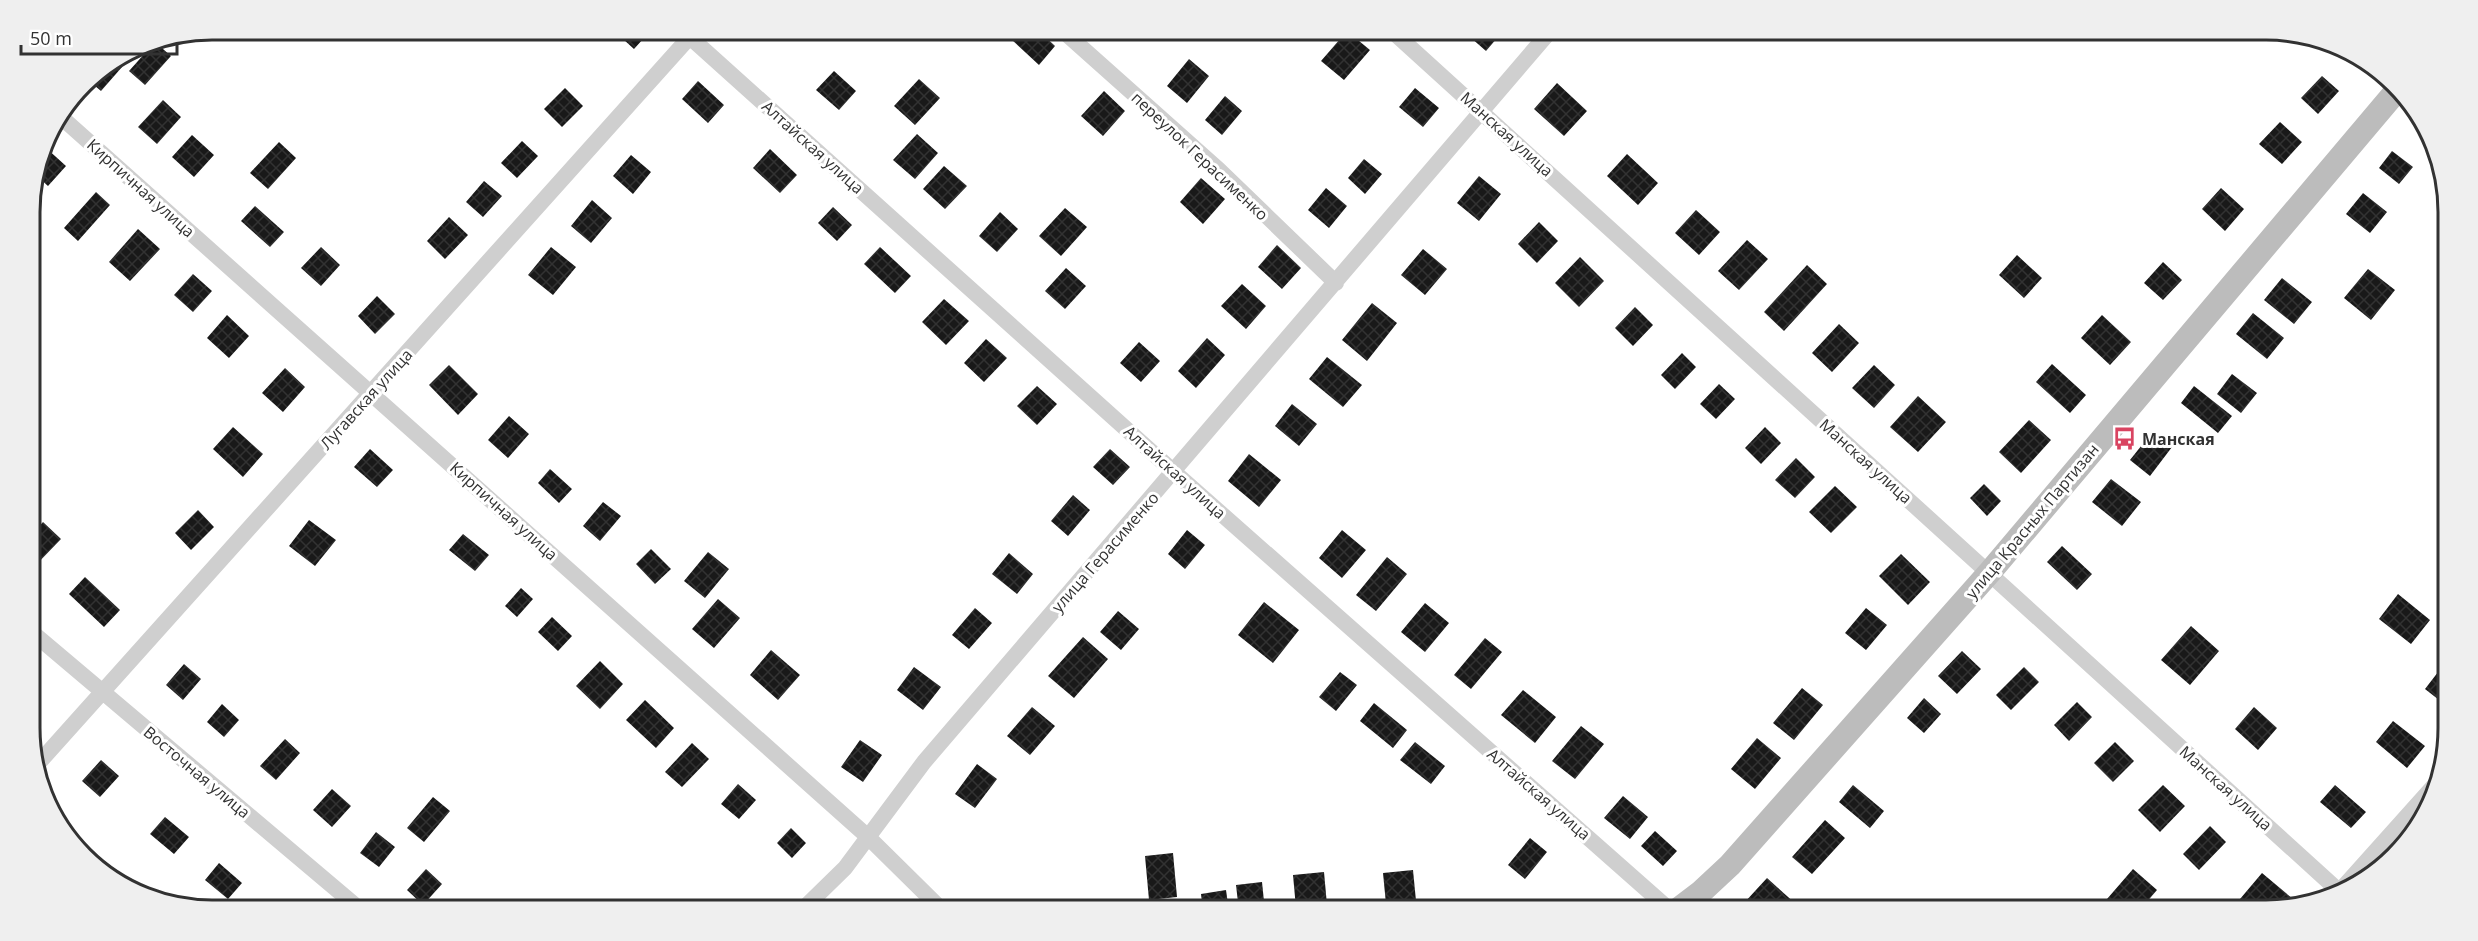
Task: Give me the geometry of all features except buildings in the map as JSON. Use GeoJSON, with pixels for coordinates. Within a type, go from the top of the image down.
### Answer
{"type":"FeatureCollection","features":[{"type":"Feature","properties":{"kind":"main road","name":"улица Красных Партизан"},"geometry":{"type":"LineString","coordinates":[[1690,900],[1730,865],[1989,573],[2392,97]]}},
{"type":"Feature","properties":{"kind":"street","name":"Лугавская улица"},"geometry":{"type":"LineString","coordinates":[[43,758],[372,393],[682,40]]}},
{"type":"Feature","properties":{"kind":"street","name":"Алтайская улица"},"geometry":{"type":"LineString","coordinates":[[698,40],[1174,472],[1659,900]]}},
{"type":"Feature","properties":{"kind":"street","name":"переулок Герасименко"},"geometry":{"type":"LineString","coordinates":[[1073,40],[1219,170],[1336,283]]}},
{"type":"Feature","properties":{"kind":"street","name":"Манская улица"},"geometry":{"type":"LineString","coordinates":[[1402,40],[1483,111],[2332,887]]}},
{"type":"Feature","properties":{"kind":"street","name":"улица Герасименко"},"geometry":{"type":"LineString","coordinates":[[812,900],[844,868],[924,762],[1543,40]]}},
{"type":"Feature","properties":{"kind":"street","name":"Кирпичная улица"},"geometry":{"type":"LineString","coordinates":[[67,122],[867,836],[932,900]]}},
{"type":"Feature","properties":{"kind":"street","name":"Восточная улица"},"geometry":{"type":"LineString","coordinates":[[40,639],[349,900]]}},
{"type":"Feature","properties":{"kind":"street"},"geometry":{"type":"LineString","coordinates":[[2355,875],[2422,799]]}},
{"type":"Feature","properties":{"kind":"place","name":"Манская"},"geometry":{"type":"Point","coordinates":[2124,439]}}]}
